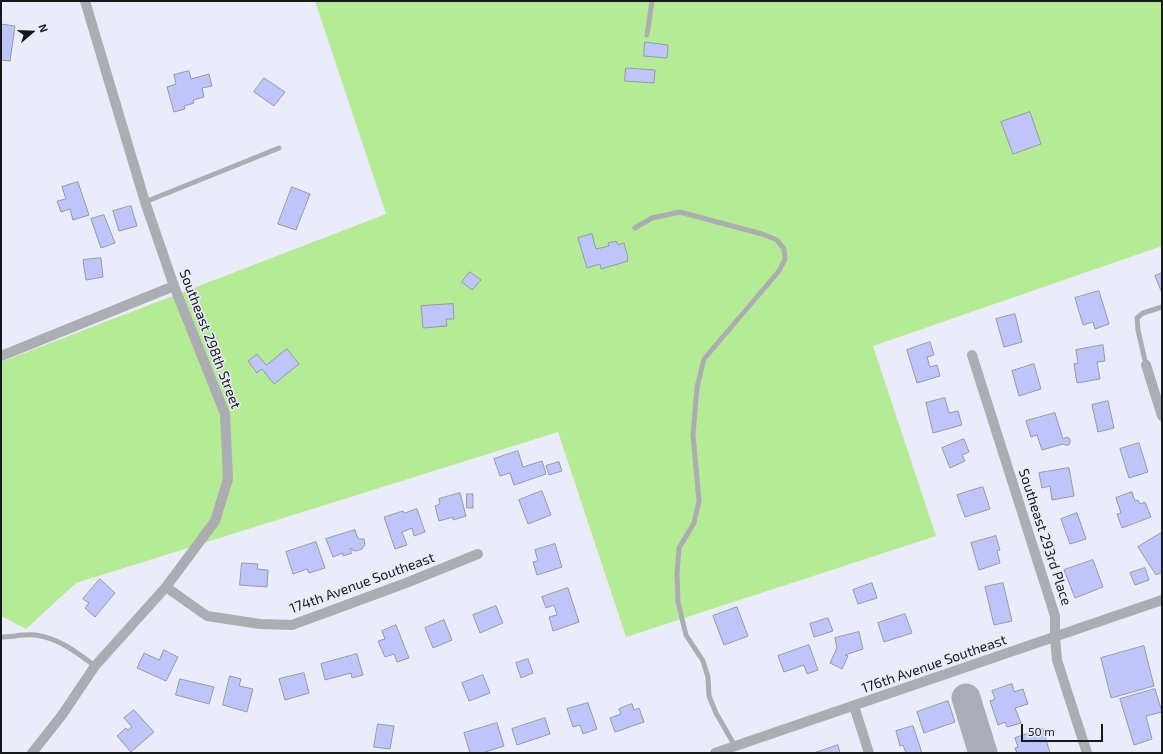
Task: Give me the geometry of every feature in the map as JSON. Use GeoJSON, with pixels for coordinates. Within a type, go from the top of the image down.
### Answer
{"type":"FeatureCollection","features":[{"type":"Feature","properties":{"kind":"street","name":"Southeast 298th Street"},"geometry":{"type":"LineString","coordinates":[[32,753],[62,715],[95,666],[166,586],[215,521],[228,479],[225,414],[174,286],[145,202],[85,1]]}},
{"type":"Feature","properties":{"kind":"street"},"geometry":{"type":"LineString","coordinates":[[1,356],[174,286]]}},
{"type":"Feature","properties":{"kind":"street","name":"Southeast 293rd Place"},"geometry":{"type":"LineString","coordinates":[[972,355],[1056,616],[1055,637],[1057,660],[1087,753]]}},
{"type":"Feature","properties":{"kind":"street"},"geometry":{"type":"LineString","coordinates":[[1146,366],[1162,416]]}},
{"type":"Feature","properties":{"kind":"street","name":"174th Avenue Southeast"},"geometry":{"type":"LineString","coordinates":[[166,586],[207,616],[260,624],[292,625],[399,586],[478,554]]}},
{"type":"Feature","properties":{"kind":"street","name":"176th Avenue Southeast"},"geometry":{"type":"LineString","coordinates":[[714,753],[1162,600]]}},
{"type":"Feature","properties":{"kind":"street"},"geometry":{"type":"LineString","coordinates":[[854,706],[869,753]]}},
{"type":"Feature","properties":{"kind":"lane"},"geometry":{"type":"LineString","coordinates":[[647,34],[652,1]]}},
{"type":"Feature","properties":{"kind":"lane"},"geometry":{"type":"LineString","coordinates":[[145,202],[279,148]]}},
{"type":"Feature","properties":{"kind":"lane"},"geometry":{"type":"LineString","coordinates":[[635,228],[652,218],[680,212],[762,234],[777,240],[784,249],[785,259],[779,271],[704,359],[697,387],[693,435],[699,501],[694,523],[679,548],[677,574],[678,602],[686,635],[703,661],[708,677],[709,696],[716,713],[735,746]]}},
{"type":"Feature","properties":{"kind":"lane"},"geometry":{"type":"LineString","coordinates":[[1146,366],[1138,330],[1137,318],[1143,313],[1162,307]]}},
{"type":"Feature","properties":{"kind":"lane"},"geometry":{"type":"LineString","coordinates":[[1,637],[34,635],[53,638],[66,645],[95,666]]}},
{"type":"Feature","properties":{"kind":"green space"},"geometry":{"type":"Polygon","coordinates":[[[315,1],[1162,1],[1162,246],[873,346],[936,536],[626,637],[558,432],[76,583],[26,629],[1,616],[1,362],[386,214],[315,1]]]}},
{"type":"Feature","properties":{"kind":"building"},"geometry":{"type":"Polygon","coordinates":[[[1,24],[15,26],[10,61],[1,60],[1,24]]]}},
{"type":"Feature","properties":{"kind":"building"},"geometry":{"type":"Polygon","coordinates":[[[645,42],[668,45],[667,58],[644,56],[645,42]]]}},
{"type":"Feature","properties":{"kind":"building"},"geometry":{"type":"Polygon","coordinates":[[[626,68],[655,70],[654,83],[625,81],[626,68]]]}},
{"type":"Feature","properties":{"kind":"building"},"geometry":{"type":"Polygon","coordinates":[[[189,71],[191,79],[209,74],[212,86],[202,88],[204,97],[193,100],[194,103],[184,106],[185,109],[174,112],[167,87],[176,84],[174,75],[189,71]]]}},
{"type":"Feature","properties":{"kind":"building"},"geometry":{"type":"Polygon","coordinates":[[[264,78],[285,92],[274,106],[254,92],[264,78]]]}},
{"type":"Feature","properties":{"kind":"building"},"geometry":{"type":"Polygon","coordinates":[[[1030,112],[1041,144],[1013,154],[1001,122],[1030,112]]]}},
{"type":"Feature","properties":{"kind":"building"},"geometry":{"type":"Polygon","coordinates":[[[78,182],[89,215],[73,220],[70,209],[61,212],[57,201],[66,199],[62,187],[78,182]]]}},
{"type":"Feature","properties":{"kind":"building"},"geometry":{"type":"Polygon","coordinates":[[[292,187],[310,194],[296,230],[278,224],[292,187]]]}},
{"type":"Feature","properties":{"kind":"building"},"geometry":{"type":"Polygon","coordinates":[[[131,206],[137,226],[119,231],[113,211],[131,206]]]}},
{"type":"Feature","properties":{"kind":"building"},"geometry":{"type":"Polygon","coordinates":[[[104,215],[115,243],[101,248],[91,219],[104,215]]]}},
{"type":"Feature","properties":{"kind":"building"},"geometry":{"type":"Polygon","coordinates":[[[592,234],[596,249],[609,246],[608,243],[616,241],[618,245],[624,243],[628,261],[601,269],[600,264],[587,268],[578,238],[592,234]]]}},
{"type":"Feature","properties":{"kind":"building"},"geometry":{"type":"Polygon","coordinates":[[[101,258],[103,277],[86,280],[83,260],[101,258]]]}},
{"type":"Feature","properties":{"kind":"building"},"geometry":{"type":"Polygon","coordinates":[[[470,272],[481,280],[472,290],[462,282],[470,272]]]}},
{"type":"Feature","properties":{"kind":"building"},"geometry":{"type":"Polygon","coordinates":[[[1162,273],[1162,293],[1155,276],[1162,273]]]}},
{"type":"Feature","properties":{"kind":"building"},"geometry":{"type":"Polygon","coordinates":[[[1099,291],[1109,324],[1095,329],[1093,322],[1083,325],[1075,298],[1099,291]]]}},
{"type":"Feature","properties":{"kind":"building"},"geometry":{"type":"Polygon","coordinates":[[[453,304],[454,319],[446,319],[447,326],[423,328],[421,306],[453,304]]]}},
{"type":"Feature","properties":{"kind":"building"},"geometry":{"type":"Polygon","coordinates":[[[1015,314],[1022,342],[1004,347],[996,319],[1015,314]]]}},
{"type":"Feature","properties":{"kind":"building"},"geometry":{"type":"Polygon","coordinates":[[[930,342],[934,355],[927,357],[930,367],[937,365],[940,376],[917,383],[907,350],[930,342]]]}},
{"type":"Feature","properties":{"kind":"building"},"geometry":{"type":"Polygon","coordinates":[[[1103,345],[1105,361],[1097,362],[1100,379],[1077,383],[1074,364],[1078,363],[1076,350],[1103,345]]]}},
{"type":"Feature","properties":{"kind":"building"},"geometry":{"type":"Polygon","coordinates":[[[287,349],[299,364],[274,384],[262,369],[257,373],[248,361],[257,354],[266,365],[287,349]]]}},
{"type":"Feature","properties":{"kind":"building"},"geometry":{"type":"Polygon","coordinates":[[[1034,364],[1041,389],[1019,396],[1012,371],[1034,364]]]}},
{"type":"Feature","properties":{"kind":"building"},"geometry":{"type":"Polygon","coordinates":[[[945,398],[949,413],[958,411],[962,425],[933,433],[926,403],[945,398]]]}},
{"type":"Feature","properties":{"kind":"building"},"geometry":{"type":"Polygon","coordinates":[[[1108,401],[1114,428],[1098,432],[1092,405],[1108,401]]]}},
{"type":"Feature","properties":{"kind":"building"},"geometry":{"type":"Polygon","coordinates":[[[1055,413],[1063,439],[1067,437],[1070,439],[1069,445],[1063,444],[1042,450],[1037,435],[1031,437],[1026,421],[1055,413]]]}},
{"type":"Feature","properties":{"kind":"building"},"geometry":{"type":"Polygon","coordinates":[[[964,439],[969,452],[962,455],[965,461],[950,468],[942,448],[964,439]]]}},
{"type":"Feature","properties":{"kind":"building"},"geometry":{"type":"Polygon","coordinates":[[[1139,443],[1148,472],[1129,478],[1120,449],[1139,443]]]}},
{"type":"Feature","properties":{"kind":"building"},"geometry":{"type":"Polygon","coordinates":[[[518,451],[523,467],[542,461],[546,474],[514,485],[510,473],[500,476],[494,459],[518,451]]]}},
{"type":"Feature","properties":{"kind":"building"},"geometry":{"type":"Polygon","coordinates":[[[559,462],[562,471],[549,475],[546,466],[559,462]]]}},
{"type":"Feature","properties":{"kind":"building"},"geometry":{"type":"Polygon","coordinates":[[[1069,468],[1074,496],[1052,500],[1050,486],[1042,488],[1039,473],[1069,468]]]}},
{"type":"Feature","properties":{"kind":"building"},"geometry":{"type":"Polygon","coordinates":[[[983,487],[990,509],[965,517],[957,495],[983,487]]]}},
{"type":"Feature","properties":{"kind":"building"},"geometry":{"type":"Polygon","coordinates":[[[542,491],[551,515],[528,524],[519,500],[542,491]]]}},
{"type":"Feature","properties":{"kind":"building"},"geometry":{"type":"Polygon","coordinates":[[[1132,492],[1135,501],[1138,500],[1140,504],[1145,502],[1151,517],[1122,528],[1117,514],[1121,513],[1116,498],[1132,492]]]}},
{"type":"Feature","properties":{"kind":"building"},"geometry":{"type":"Polygon","coordinates":[[[460,493],[466,516],[453,520],[453,517],[439,521],[435,506],[440,504],[439,499],[460,493]]]}},
{"type":"Feature","properties":{"kind":"building"},"geometry":{"type":"Polygon","coordinates":[[[467,494],[473,494],[473,508],[467,508],[467,494]]]}},
{"type":"Feature","properties":{"kind":"building"},"geometry":{"type":"Polygon","coordinates":[[[417,509],[425,532],[414,536],[412,528],[402,532],[407,545],[395,549],[384,517],[403,511],[404,513],[417,509]]]}},
{"type":"Feature","properties":{"kind":"building"},"geometry":{"type":"Polygon","coordinates":[[[1077,513],[1086,539],[1070,544],[1061,519],[1077,513]]]}},
{"type":"Feature","properties":{"kind":"building"},"geometry":{"type":"Polygon","coordinates":[[[355,530],[358,539],[364,539],[365,545],[362,549],[356,551],[352,550],[352,548],[350,549],[352,553],[343,556],[343,553],[333,557],[326,539],[355,530]]]}},
{"type":"Feature","properties":{"kind":"building"},"geometry":{"type":"Polygon","coordinates":[[[1161,533],[1162,572],[1156,575],[1138,547],[1161,533]]]}},
{"type":"Feature","properties":{"kind":"building"},"geometry":{"type":"Polygon","coordinates":[[[996,536],[1000,550],[997,551],[1000,563],[979,570],[971,543],[996,536]]]}},
{"type":"Feature","properties":{"kind":"building"},"geometry":{"type":"Polygon","coordinates":[[[316,542],[325,568],[309,573],[307,569],[293,574],[286,552],[316,542]]]}},
{"type":"Feature","properties":{"kind":"building"},"geometry":{"type":"Polygon","coordinates":[[[555,544],[562,567],[537,575],[533,562],[538,561],[535,550],[555,544]]]}},
{"type":"Feature","properties":{"kind":"building"},"geometry":{"type":"Polygon","coordinates":[[[1093,560],[1103,587],[1075,598],[1064,570],[1093,560]]]}},
{"type":"Feature","properties":{"kind":"building"},"geometry":{"type":"Polygon","coordinates":[[[242,563],[258,564],[257,569],[268,570],[267,587],[240,585],[242,563]]]}},
{"type":"Feature","properties":{"kind":"building"},"geometry":{"type":"Polygon","coordinates":[[[1145,568],[1149,580],[1135,585],[1130,573],[1145,568]]]}},
{"type":"Feature","properties":{"kind":"building"},"geometry":{"type":"Polygon","coordinates":[[[100,579],[115,593],[95,617],[85,608],[89,603],[83,599],[100,579]]]}},
{"type":"Feature","properties":{"kind":"building"},"geometry":{"type":"Polygon","coordinates":[[[872,583],[877,598],[858,604],[853,590],[872,583]]]}},
{"type":"Feature","properties":{"kind":"building"},"geometry":{"type":"Polygon","coordinates":[[[1003,583],[1012,621],[994,625],[985,587],[1003,583]]]}},
{"type":"Feature","properties":{"kind":"building"},"geometry":{"type":"Polygon","coordinates":[[[568,588],[579,622],[553,631],[549,617],[557,615],[554,605],[546,608],[542,597],[568,588]]]}},
{"type":"Feature","properties":{"kind":"building"},"geometry":{"type":"Polygon","coordinates":[[[496,606],[503,623],[480,633],[473,615],[496,606]]]}},
{"type":"Feature","properties":{"kind":"building"},"geometry":{"type":"Polygon","coordinates":[[[737,607],[748,636],[724,645],[713,616],[737,607]]]}},
{"type":"Feature","properties":{"kind":"building"},"geometry":{"type":"Polygon","coordinates":[[[905,614],[912,633],[884,642],[878,623],[905,614]]]}},
{"type":"Feature","properties":{"kind":"building"},"geometry":{"type":"Polygon","coordinates":[[[828,618],[833,631],[814,637],[810,624],[828,618]]]}},
{"type":"Feature","properties":{"kind":"building"},"geometry":{"type":"Polygon","coordinates":[[[444,620],[452,640],[433,648],[425,628],[444,620]]]}},
{"type":"Feature","properties":{"kind":"building"},"geometry":{"type":"Polygon","coordinates":[[[396,625],[409,658],[397,662],[394,654],[385,657],[378,641],[385,639],[382,631],[396,625]]]}},
{"type":"Feature","properties":{"kind":"building"},"geometry":{"type":"Polygon","coordinates":[[[859,632],[863,649],[845,655],[848,656],[842,669],[830,663],[837,648],[835,638],[859,632]]]}},
{"type":"Feature","properties":{"kind":"building"},"geometry":{"type":"Polygon","coordinates":[[[809,645],[818,670],[807,674],[804,665],[784,672],[778,656],[809,645]]]}},
{"type":"Feature","properties":{"kind":"building"},"geometry":{"type":"Polygon","coordinates":[[[1144,646],[1154,686],[1111,698],[1101,658],[1144,646]]]}},
{"type":"Feature","properties":{"kind":"building"},"geometry":{"type":"Polygon","coordinates":[[[164,650],[178,657],[166,681],[137,668],[144,653],[159,660],[164,650]]]}},
{"type":"Feature","properties":{"kind":"building"},"geometry":{"type":"Polygon","coordinates":[[[357,654],[363,675],[352,678],[351,673],[325,680],[321,664],[357,654]]]}},
{"type":"Feature","properties":{"kind":"building"},"geometry":{"type":"Polygon","coordinates":[[[528,659],[533,673],[521,678],[516,663],[528,659]]]}},
{"type":"Feature","properties":{"kind":"building"},"geometry":{"type":"Polygon","coordinates":[[[304,673],[309,693],[285,700],[279,679],[304,673]]]}},
{"type":"Feature","properties":{"kind":"building"},"geometry":{"type":"Polygon","coordinates":[[[483,675],[490,693],[469,701],[462,683],[483,675]]]}},
{"type":"Feature","properties":{"kind":"building"},"geometry":{"type":"Polygon","coordinates":[[[230,676],[241,679],[239,686],[253,689],[247,712],[223,705],[230,676]]]}},
{"type":"Feature","properties":{"kind":"building"},"geometry":{"type":"Polygon","coordinates":[[[180,679],[214,687],[209,704],[176,695],[180,679]]]}},
{"type":"Feature","properties":{"kind":"building"},"geometry":{"type":"Polygon","coordinates":[[[1012,684],[1014,692],[1023,689],[1028,704],[1015,708],[1021,723],[1007,727],[1005,722],[998,725],[990,701],[995,699],[992,691],[1012,684]]]}},
{"type":"Feature","properties":{"kind":"building"},"geometry":{"type":"Polygon","coordinates":[[[1155,689],[1162,712],[1146,716],[1152,739],[1134,745],[1120,699],[1155,689]]]}},
{"type":"Feature","properties":{"kind":"building"},"geometry":{"type":"Polygon","coordinates":[[[948,701],[955,722],[924,733],[917,712],[948,701]]]}},
{"type":"Feature","properties":{"kind":"building"},"geometry":{"type":"Polygon","coordinates":[[[588,703],[597,729],[583,734],[580,725],[573,727],[567,709],[588,703]]]}},
{"type":"Feature","properties":{"kind":"building"},"geometry":{"type":"Polygon","coordinates":[[[632,704],[634,710],[639,708],[644,722],[615,732],[610,718],[621,714],[619,709],[632,704]]]}},
{"type":"Feature","properties":{"kind":"building"},"geometry":{"type":"Polygon","coordinates":[[[134,710],[154,732],[131,752],[117,736],[126,728],[128,730],[132,727],[124,718],[134,710]]]}},
{"type":"Feature","properties":{"kind":"building"},"geometry":{"type":"Polygon","coordinates":[[[545,718],[550,734],[517,745],[512,729],[545,718]]]}},
{"type":"Feature","properties":{"kind":"building"},"geometry":{"type":"Polygon","coordinates":[[[497,723],[504,746],[482,753],[470,753],[464,733],[497,723]]]}},
{"type":"Feature","properties":{"kind":"building"},"geometry":{"type":"Polygon","coordinates":[[[378,724],[394,726],[390,749],[374,747],[378,724]]]}},
{"type":"Feature","properties":{"kind":"building"},"geometry":{"type":"Polygon","coordinates":[[[913,726],[922,753],[906,753],[903,745],[900,746],[896,731],[913,726]]]}},
{"type":"Feature","properties":{"kind":"building"},"geometry":{"type":"Polygon","coordinates":[[[1043,729],[1050,753],[1017,753],[1015,748],[1018,747],[1015,738],[1043,729]]]}},
{"type":"Feature","properties":{"kind":"building"},"geometry":{"type":"Polygon","coordinates":[[[838,745],[840,753],[814,753],[838,745]]]}},
{"type":"Feature","properties":{"kind":"taxiway"},"geometry":{"type":"LineString","coordinates":[[966,698],[983,753]]}}]}
